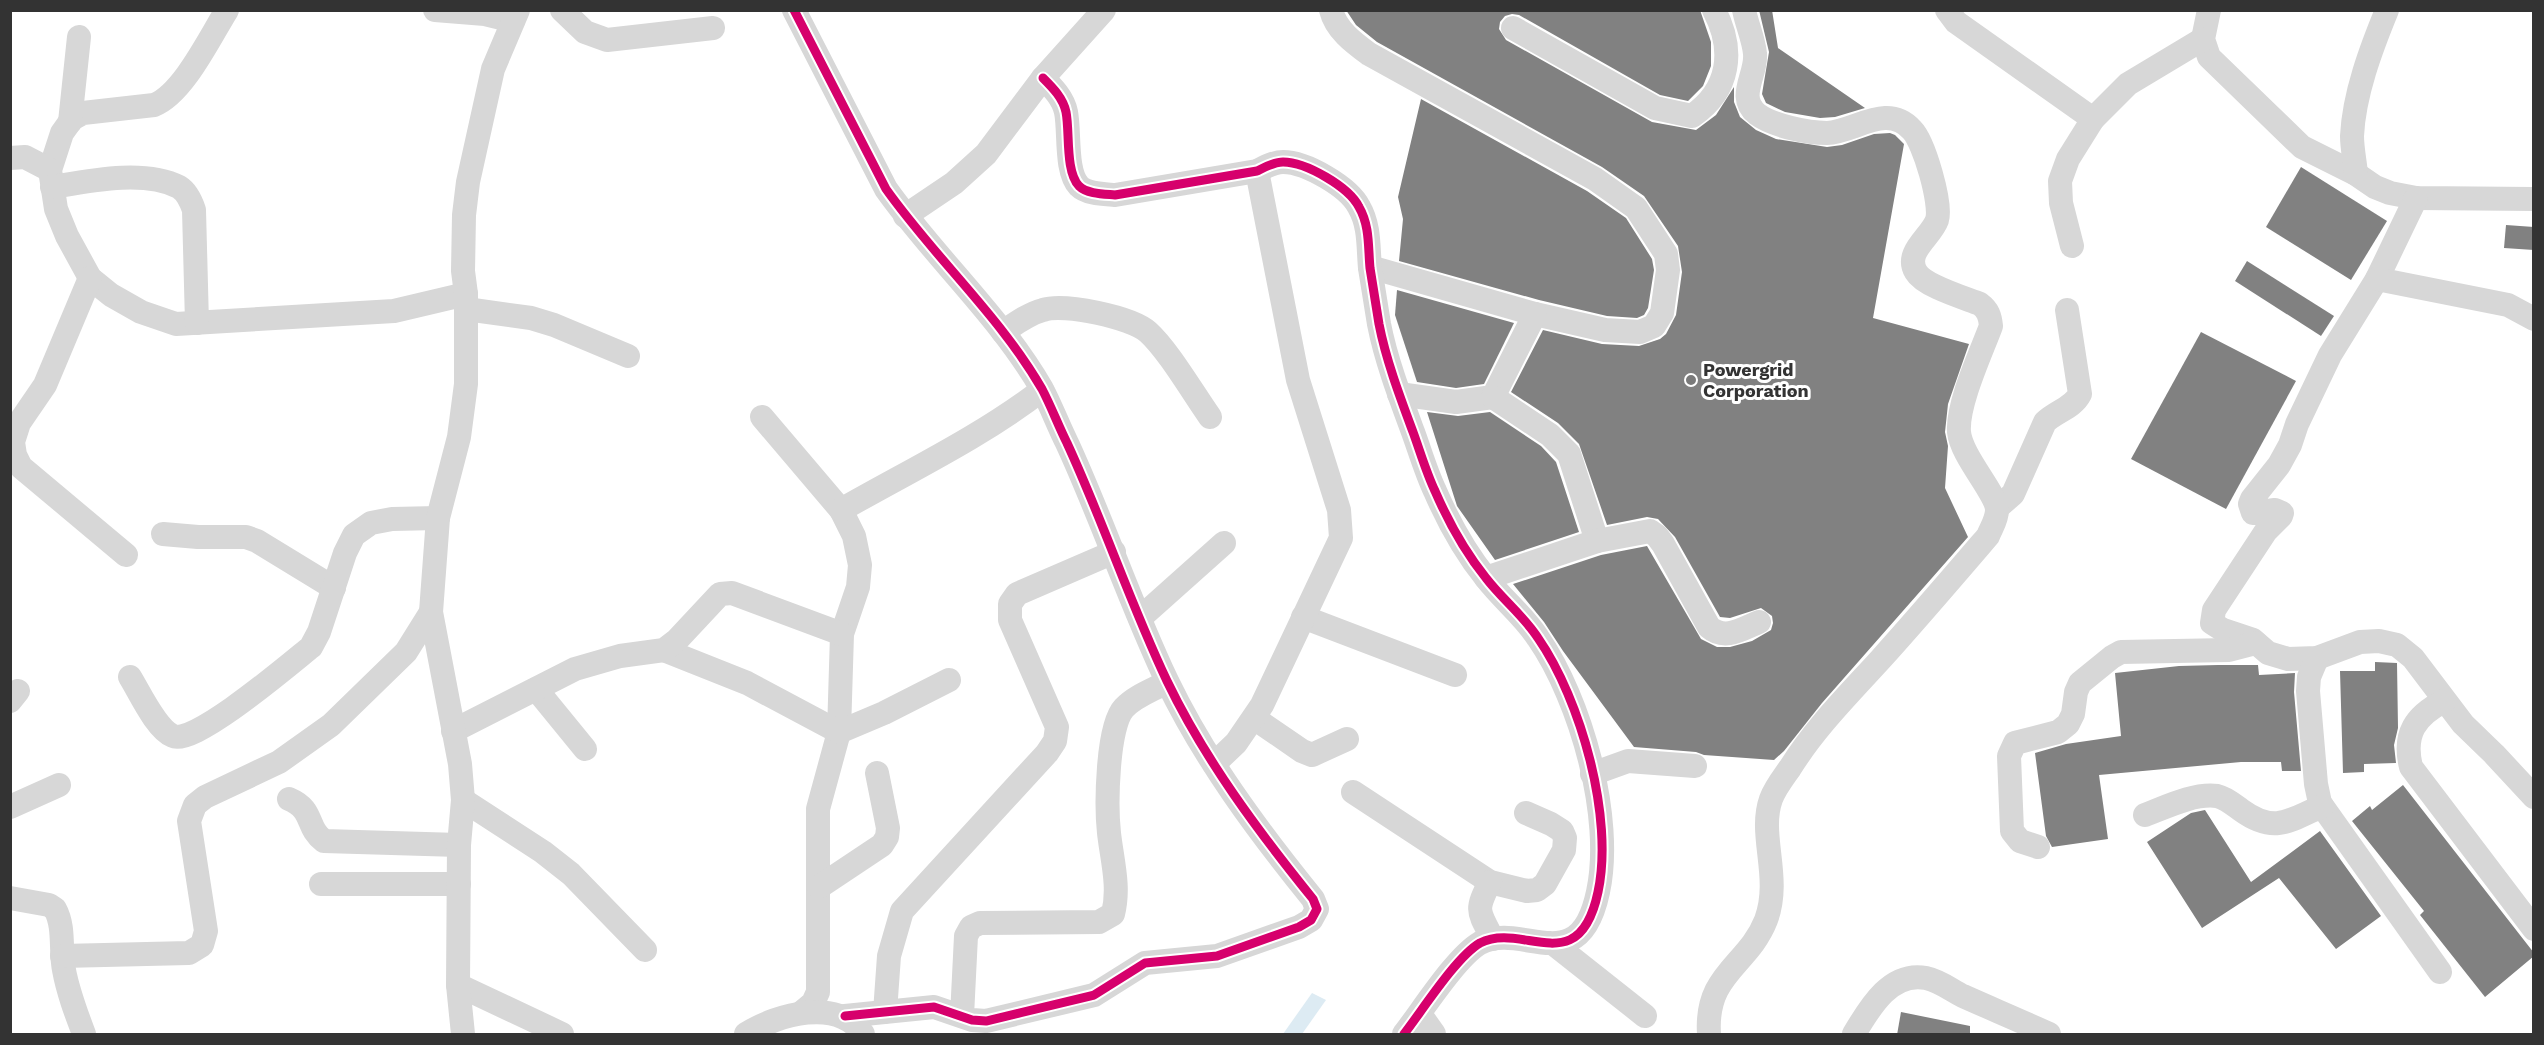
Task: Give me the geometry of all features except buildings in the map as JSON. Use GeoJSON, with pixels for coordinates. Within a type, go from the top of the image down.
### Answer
{"type":"FeatureCollection","features":[{"type":"Feature","properties":{"kind":"street"},"geometry":{"type":"LineString","coordinates":[[227,10],[190,69],[164,102],[83,113],[70,122],[62,134],[51,178],[57,209],[67,236],[90,279],[111,295],[141,312],[176,324],[394,311],[466,301],[554,325],[628,356]]}},
{"type":"Feature","properties":{"kind":"street"},"geometry":{"type":"LineString","coordinates":[[435,10],[515,16],[493,69],[468,182],[464,214],[463,271],[466,301],[466,384],[463,412],[438,518],[431,612],[460,764],[463,800],[459,845],[458,985],[463,1035]]}},
{"type":"Feature","properties":{"kind":"street"},"geometry":{"type":"LineString","coordinates":[[562,10],[585,32],[607,40],[713,28]]}},
{"type":"Feature","properties":{"kind":"street"},"geometry":{"type":"LineString","coordinates":[[795,10],[882,182],[905,216],[1003,332],[1042,390],[1093,499],[1167,682],[1214,764],[1258,831],[1313,899],[1317,909],[1311,920],[1299,927],[1217,956],[1145,963],[1111,986],[1072,1002],[986,1021],[972,1020],[934,1007],[845,1016],[801,1013]]}},
{"type":"Feature","properties":{"kind":"street"},"geometry":{"type":"LineString","coordinates":[[905,216],[954,183],[986,154],[1043,78],[1104,10]]}},
{"type":"Feature","properties":{"kind":"street"},"geometry":{"type":"LineString","coordinates":[[1331,10],[1344,33],[1369,54],[1595,179],[1636,208],[1666,254],[1668,270],[1662,313],[1654,326],[1640,332],[1605,330],[1535,314],[1370,267]]}},
{"type":"Feature","properties":{"kind":"street"},"geometry":{"type":"LineString","coordinates":[[1513,28],[1655,108],[1692,116],[1706,107],[1720,85],[1727,56],[1724,30],[1714,10]]}},
{"type":"Feature","properties":{"kind":"street"},"geometry":{"type":"LineString","coordinates":[[1709,1035],[1708,1021],[1722,978],[1763,927],[1771,906],[1773,884],[1767,814],[1779,784],[1810,737],[1913,624],[1988,536],[1995,521],[1997,508],[1964,450],[1959,435],[1959,416],[1991,326],[1990,317],[1980,304],[1926,281],[1917,274],[1913,265],[1918,248],[1937,220],[1938,201],[1923,151],[1913,130],[1893,118],[1879,117],[1828,133],[1796,130],[1758,114],[1751,107],[1748,98],[1747,89],[1756,57],[1744,10]]}},
{"type":"Feature","properties":{"kind":"street"},"geometry":{"type":"LineString","coordinates":[[1947,10],[1956,22],[2093,119]]}},
{"type":"Feature","properties":{"kind":"street"},"geometry":{"type":"LineString","coordinates":[[2209,10],[2203,39],[2209,57],[2302,147],[2390,193],[2416,198],[2534,199]]}},
{"type":"Feature","properties":{"kind":"street"},"geometry":{"type":"LineString","coordinates":[[2356,174],[2352,138],[2356,108],[2366,69],[2387,10]]}},
{"type":"Feature","properties":{"kind":"street"},"geometry":{"type":"LineString","coordinates":[[70,122],[78,37]]}},
{"type":"Feature","properties":{"kind":"street"},"geometry":{"type":"LineString","coordinates":[[2072,246],[2061,203],[2060,181],[2068,159],[2093,119],[2128,84],[2203,39]]}},
{"type":"Feature","properties":{"kind":"street"},"geometry":{"type":"LineString","coordinates":[[1043,78],[1059,95],[1066,112],[1072,172],[1079,186],[1093,193],[1115,195],[1257,171],[1271,164],[1284,162],[1323,175],[1347,192],[1359,205],[1368,231],[1370,267],[1380,327],[1399,393],[1434,490],[1458,538],[1486,578],[1536,635],[1557,667],[1573,701],[1592,774],[1602,836],[1598,892],[1592,912],[1584,927],[1571,938],[1554,944],[1493,939],[1479,944],[1460,961],[1404,1035]]}},
{"type":"Feature","properties":{"kind":"street"},"geometry":{"type":"LineString","coordinates":[[10,158],[25,158],[51,178],[145,179],[180,188],[188,196],[194,210],[197,322]]}},
{"type":"Feature","properties":{"kind":"street"},"geometry":{"type":"LineString","coordinates":[[1214,764],[1236,743],[1254,718],[1341,538],[1339,510],[1298,380],[1257,171]]}},
{"type":"Feature","properties":{"kind":"street"},"geometry":{"type":"LineString","coordinates":[[2416,198],[2377,279],[2330,355],[2285,455],[2252,499],[2250,504],[2253,513],[2276,510],[2282,513],[2265,531],[2212,617],[2212,623],[2247,637],[2268,653],[2278,657],[2317,658],[2360,642],[2379,641],[2397,645],[2414,658],[2444,701],[2534,797]]}},
{"type":"Feature","properties":{"kind":"street"},"geometry":{"type":"LineString","coordinates":[[90,279],[45,385],[19,423],[12,442],[21,467],[126,555]]}},
{"type":"Feature","properties":{"kind":"street"},"geometry":{"type":"LineString","coordinates":[[2377,279],[2508,305],[2534,319]]}},
{"type":"Feature","properties":{"kind":"street"},"geometry":{"type":"LineString","coordinates":[[1003,332],[1042,310],[1056,307],[1122,318],[1135,323],[1149,333],[1210,417]]}},
{"type":"Feature","properties":{"kind":"street"},"geometry":{"type":"LineString","coordinates":[[1997,508],[2013,494],[2045,422],[2052,414],[2073,403],[2080,394],[2067,310]]}},
{"type":"Feature","properties":{"kind":"street"},"geometry":{"type":"LineString","coordinates":[[1493,397],[1535,314]]}},
{"type":"Feature","properties":{"kind":"street"},"geometry":{"type":"LineString","coordinates":[[840,510],[946,454],[1042,390]]}},
{"type":"Feature","properties":{"kind":"street"},"geometry":{"type":"LineString","coordinates":[[1399,393],[1456,402],[1493,397],[1555,439],[1569,454],[1597,541]]}},
{"type":"Feature","properties":{"kind":"street"},"geometry":{"type":"LineString","coordinates":[[746,1035],[756,1028],[801,1013],[813,1003],[818,992],[818,809],[839,732],[842,634],[858,587],[860,565],[854,536],[840,510],[762,417]]}},
{"type":"Feature","properties":{"kind":"street"},"geometry":{"type":"LineString","coordinates":[[130,677],[163,731],[175,738],[187,737],[214,722],[311,647],[319,633],[354,535],[371,523],[392,519],[438,518]]}},
{"type":"Feature","properties":{"kind":"street"},"geometry":{"type":"LineString","coordinates":[[1486,578],[1597,541],[1650,531],[1663,544],[1709,627],[1714,632],[1726,635],[1759,622]]}},
{"type":"Feature","properties":{"kind":"street"},"geometry":{"type":"LineString","coordinates":[[163,534],[246,537],[257,541],[334,588]]}},
{"type":"Feature","properties":{"kind":"street"},"geometry":{"type":"LineString","coordinates":[[1140,618],[1224,543]]}},
{"type":"Feature","properties":{"kind":"street"},"geometry":{"type":"LineString","coordinates":[[885,1012],[889,956],[902,911],[1047,753],[1055,741],[1057,727],[1010,620],[1010,604],[1017,594],[1114,552]]}},
{"type":"Feature","properties":{"kind":"street"},"geometry":{"type":"LineString","coordinates":[[664,650],[677,640],[714,599],[726,592],[842,634]]}},
{"type":"Feature","properties":{"kind":"street"},"geometry":{"type":"LineString","coordinates":[[62,956],[189,953],[202,945],[206,931],[189,821],[195,805],[205,797],[279,762],[330,725],[406,652],[431,612]]}},
{"type":"Feature","properties":{"kind":"street"},"geometry":{"type":"LineString","coordinates":[[1303,617],[1455,675]]}},
{"type":"Feature","properties":{"kind":"street"},"geometry":{"type":"LineString","coordinates":[[2038,847],[2019,841],[2012,831],[2009,756],[2015,743],[2058,732],[2068,724],[2073,714],[2076,692],[2086,676],[2121,652],[2229,651],[2256,643]]}},
{"type":"Feature","properties":{"kind":"street"},"geometry":{"type":"LineString","coordinates":[[453,731],[575,669],[620,656],[664,650],[747,683],[839,732]]}},
{"type":"Feature","properties":{"kind":"street"},"geometry":{"type":"LineString","coordinates":[[2317,658],[2309,677],[2308,691],[2316,784],[2322,806],[2440,972]]}},
{"type":"Feature","properties":{"kind":"street"},"geometry":{"type":"LineString","coordinates":[[839,732],[949,681]]}},
{"type":"Feature","properties":{"kind":"street"},"geometry":{"type":"LineString","coordinates":[[962,1016],[966,936],[971,927],[980,923],[1099,922],[1113,914],[1118,898],[1108,830],[1110,740],[1115,721],[1123,708],[1133,700],[1167,682]]}},
{"type":"Feature","properties":{"kind":"street"},"geometry":{"type":"LineString","coordinates":[[536,689],[585,749]]}},
{"type":"Feature","properties":{"kind":"street"},"geometry":{"type":"LineString","coordinates":[[2444,701],[2420,716],[2411,733],[2407,751],[2411,767],[2534,929]]}},
{"type":"Feature","properties":{"kind":"street"},"geometry":{"type":"LineString","coordinates":[[1254,718],[1302,751],[1312,755],[1347,739]]}},
{"type":"Feature","properties":{"kind":"street"},"geometry":{"type":"LineString","coordinates":[[1592,774],[1628,760],[1695,766]]}},
{"type":"Feature","properties":{"kind":"street"},"geometry":{"type":"LineString","coordinates":[[819,887],[882,845],[887,837],[888,828],[877,773]]}},
{"type":"Feature","properties":{"kind":"street"},"geometry":{"type":"LineString","coordinates":[[10,807],[59,785]]}},
{"type":"Feature","properties":{"kind":"street"},"geometry":{"type":"LineString","coordinates":[[1353,792],[1490,882],[1527,891],[1538,890],[1545,884],[1564,850],[1565,838],[1562,831],[1526,813]]}},
{"type":"Feature","properties":{"kind":"street"},"geometry":{"type":"LineString","coordinates":[[2145,815],[2181,802],[2216,796],[2225,799],[2253,819],[2276,825],[2322,806]]}},
{"type":"Feature","properties":{"kind":"street"},"geometry":{"type":"LineString","coordinates":[[289,799],[303,806],[316,835],[324,841],[459,845]]}},
{"type":"Feature","properties":{"kind":"street"},"geometry":{"type":"LineString","coordinates":[[463,800],[543,852],[571,874],[645,950]]}},
{"type":"Feature","properties":{"kind":"street"},"geometry":{"type":"LineString","coordinates":[[1490,882],[1479,902],[1479,913],[1493,939]]}},
{"type":"Feature","properties":{"kind":"street"},"geometry":{"type":"LineString","coordinates":[[321,884],[459,884]]}},
{"type":"Feature","properties":{"kind":"street"},"geometry":{"type":"LineString","coordinates":[[10,898],[49,905],[55,909],[62,929],[64,972],[84,1035]]}},
{"type":"Feature","properties":{"kind":"street"},"geometry":{"type":"LineString","coordinates":[[1554,944],[1646,1016]]}},
{"type":"Feature","properties":{"kind":"street"},"geometry":{"type":"LineString","coordinates":[[1854,1035],[1868,1011],[1881,995],[1896,982],[1915,977],[1936,981],[2035,1031]]}},
{"type":"Feature","properties":{"kind":"street"},"geometry":{"type":"LineString","coordinates":[[458,985],[562,1035]]}},
{"type":"Feature","properties":{"kind":"street"},"geometry":{"type":"LineString","coordinates":[[1420,1014],[1434,1035]]}},
{"type":"Feature","properties":{"kind":"street"},"geometry":{"type":"LineString","coordinates":[[845,1016],[856,1024],[863,1035]]}},
{"type":"Feature","properties":{"kind":"shaded area"},"geometry":{"type":"Polygon","coordinates":[[[1312,993],[1326,1000],[1302,1034],[1283,1034],[1312,993]]]}},
{"type":"Feature","properties":{"kind":"cycle path"},"geometry":{"type":"LineString","coordinates":[[794,10],[886,189],[925,239],[987,311],[1042,389],[1080,472],[1154,652],[1182,710],[1215,767],[1272,847],[1313,899],[1317,909],[1311,920],[1299,927],[1217,956],[1145,963],[1094,995],[986,1021],[972,1020],[934,1007],[845,1016]]}},
{"type":"Feature","properties":{"kind":"cycle path"},"geometry":{"type":"LineString","coordinates":[[1043,78],[1065,107],[1072,171],[1079,186],[1086,191],[1115,195],[1257,171],[1283,162],[1315,171],[1337,184],[1354,199],[1363,214],[1367,229],[1370,268],[1385,351],[1432,484],[1451,525],[1471,558],[1492,586],[1538,638],[1568,693],[1590,760],[1601,830],[1602,862],[1598,892],[1589,919],[1578,935],[1564,942],[1548,943],[1497,938],[1480,943],[1450,972],[1404,1034]]}},
{"type":"Feature","properties":{"kind":"place","name":"Powergrid Corporation"},"geometry":{"type":"Point","coordinates":[1691,380]}}]}
